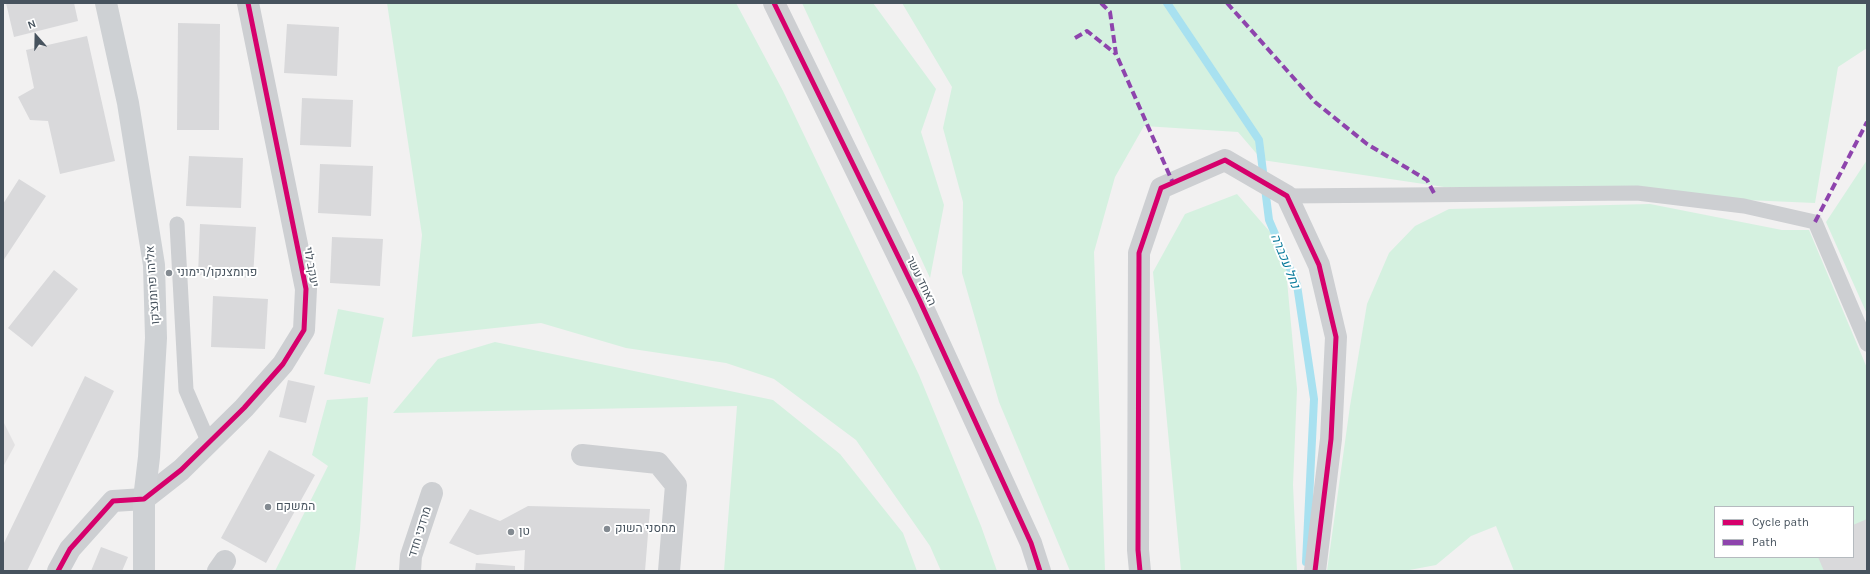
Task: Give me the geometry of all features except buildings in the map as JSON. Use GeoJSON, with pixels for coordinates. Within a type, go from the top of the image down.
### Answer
{"type":"FeatureCollection","features":[{"type":"Feature","properties":{"kind":"street","name":"אליהו פרומנצ'קו"},"geometry":{"type":"LineString","coordinates":[[106,3],[128,103],[154,265],[156,338],[149,457],[144,499],[144,571]]}},
{"type":"Feature","properties":{"kind":"street","name":"יעקב לוי"},"geometry":{"type":"LineString","coordinates":[[144,499],[181,470],[244,408],[283,364],[304,330],[306,289],[248,3]]}},
{"type":"Feature","properties":{"kind":"street","name":"האחד עשר"},"geometry":{"type":"LineString","coordinates":[[774,3],[919,299],[1031,543],[1040,571]]}},
{"type":"Feature","properties":{"kind":"street"},"geometry":{"type":"LineString","coordinates":[[1140,571],[1138,550],[1139,253],[1161,188],[1225,160],[1286,195],[1319,265],[1336,337],[1331,439],[1315,571]]}},
{"type":"Feature","properties":{"kind":"street"},"geometry":{"type":"LineString","coordinates":[[582,455],[658,463],[676,485],[669,571]]}},
{"type":"Feature","properties":{"kind":"street","name":"מרדכי חדד"},"geometry":{"type":"LineString","coordinates":[[410,571],[411,556],[432,493]]}},
{"type":"Feature","properties":{"kind":"street"},"geometry":{"type":"LineString","coordinates":[[58,571],[70,549],[113,501],[144,499]]}},
{"type":"Feature","properties":{"kind":"lane"},"geometry":{"type":"LineString","coordinates":[[1286,195],[1637,193],[1744,206],[1815,222],[1867,344]]}},
{"type":"Feature","properties":{"kind":"lane"},"geometry":{"type":"LineString","coordinates":[[177,224],[186,390],[209,443]]}},
{"type":"Feature","properties":{"kind":"shaded area"},"geometry":{"type":"Polygon","coordinates":[[[3,421],[15,445],[3,467],[3,421]]]}},
{"type":"Feature","properties":{"kind":"green space"},"geometry":{"type":"Polygon","coordinates":[[[387,3],[736,3],[783,91],[919,375],[981,526],[997,571],[941,571],[930,546],[856,440],[774,379],[726,363],[626,348],[541,323],[412,337],[422,235],[387,3]]]}},
{"type":"Feature","properties":{"kind":"green space"},"geometry":{"type":"Polygon","coordinates":[[[802,3],[873,3],[936,89],[921,132],[944,205],[930,278],[802,3]]]}},
{"type":"Feature","properties":{"kind":"green space"},"geometry":{"type":"Polygon","coordinates":[[[902,3],[1867,3],[1867,48],[1838,67],[1815,203],[1444,187],[1262,160],[1238,132],[1144,126],[1115,177],[1094,252],[1105,571],[1070,571],[999,402],[962,273],[963,202],[943,128],[952,87],[902,3]]]}},
{"type":"Feature","properties":{"kind":"green space"},"geometry":{"type":"Polygon","coordinates":[[[1867,160],[1867,314],[1826,222],[1867,160]]]}},
{"type":"Feature","properties":{"kind":"green space"},"geometry":{"type":"Polygon","coordinates":[[[1237,194],[1284,248],[1297,389],[1293,485],[1297,571],[1181,571],[1153,272],[1185,214],[1237,194]]]}},
{"type":"Feature","properties":{"kind":"green space"},"geometry":{"type":"Polygon","coordinates":[[[1650,204],[1782,230],[1809,230],[1867,368],[1867,571],[1514,571],[1496,526],[1471,536],[1436,565],[1404,571],[1327,571],[1350,406],[1367,304],[1389,253],[1415,226],[1449,209],[1650,204]]]}},
{"type":"Feature","properties":{"kind":"green space"},"geometry":{"type":"Polygon","coordinates":[[[338,309],[384,318],[370,384],[324,374],[338,309]]]}},
{"type":"Feature","properties":{"kind":"green space"},"geometry":{"type":"Polygon","coordinates":[[[495,342],[773,400],[840,454],[903,533],[917,571],[724,571],[737,406],[393,413],[438,359],[495,342]]]}},
{"type":"Feature","properties":{"kind":"green space"},"geometry":{"type":"Polygon","coordinates":[[[368,397],[360,530],[355,571],[275,571],[328,466],[312,455],[327,400],[368,397]]]}},
{"type":"Feature","properties":{"kind":"waterway","name":"נחל עכברה"},"geometry":{"type":"LineString","coordinates":[[1167,3],[1259,140],[1269,220],[1297,285],[1314,399],[1306,562]]}},
{"type":"Feature","properties":{"kind":"marked path"},"geometry":{"type":"LineString","coordinates":[[1101,3],[1110,12],[1116,54],[1173,183]]}},
{"type":"Feature","properties":{"kind":"marked path"},"geometry":{"type":"LineString","coordinates":[[1227,3],[1315,102],[1367,144],[1427,180],[1435,195]]}},
{"type":"Feature","properties":{"kind":"marked path"},"geometry":{"type":"LineString","coordinates":[[1075,38],[1087,31],[1116,54]]}},
{"type":"Feature","properties":{"kind":"marked path"},"geometry":{"type":"LineString","coordinates":[[1815,222],[1867,122]]}},
{"type":"Feature","properties":{"kind":"cycle path"},"geometry":{"type":"LineString","coordinates":[[58,571],[70,549],[113,501],[144,499],[181,470],[244,408],[283,364],[304,330],[306,289],[248,3]]}},
{"type":"Feature","properties":{"kind":"cycle path"},"geometry":{"type":"LineString","coordinates":[[774,3],[919,299],[1031,543],[1040,571]]}},
{"type":"Feature","properties":{"kind":"cycle path"},"geometry":{"type":"LineString","coordinates":[[1140,571],[1138,550],[1139,253],[1161,188],[1225,160],[1287,196],[1319,265],[1336,337],[1331,439],[1315,571]]}},
{"type":"Feature","properties":{"kind":"place","name":"פרומצנקו/רימוני"},"geometry":{"type":"Point","coordinates":[169,273]}},
{"type":"Feature","properties":{"kind":"place","name":"המשקם"},"geometry":{"type":"Point","coordinates":[268,507]}},
{"type":"Feature","properties":{"kind":"place","name":"מחסני השוק"},"geometry":{"type":"Point","coordinates":[607,529]}},
{"type":"Feature","properties":{"kind":"place","name":"טן"},"geometry":{"type":"Point","coordinates":[511,532]}}]}
